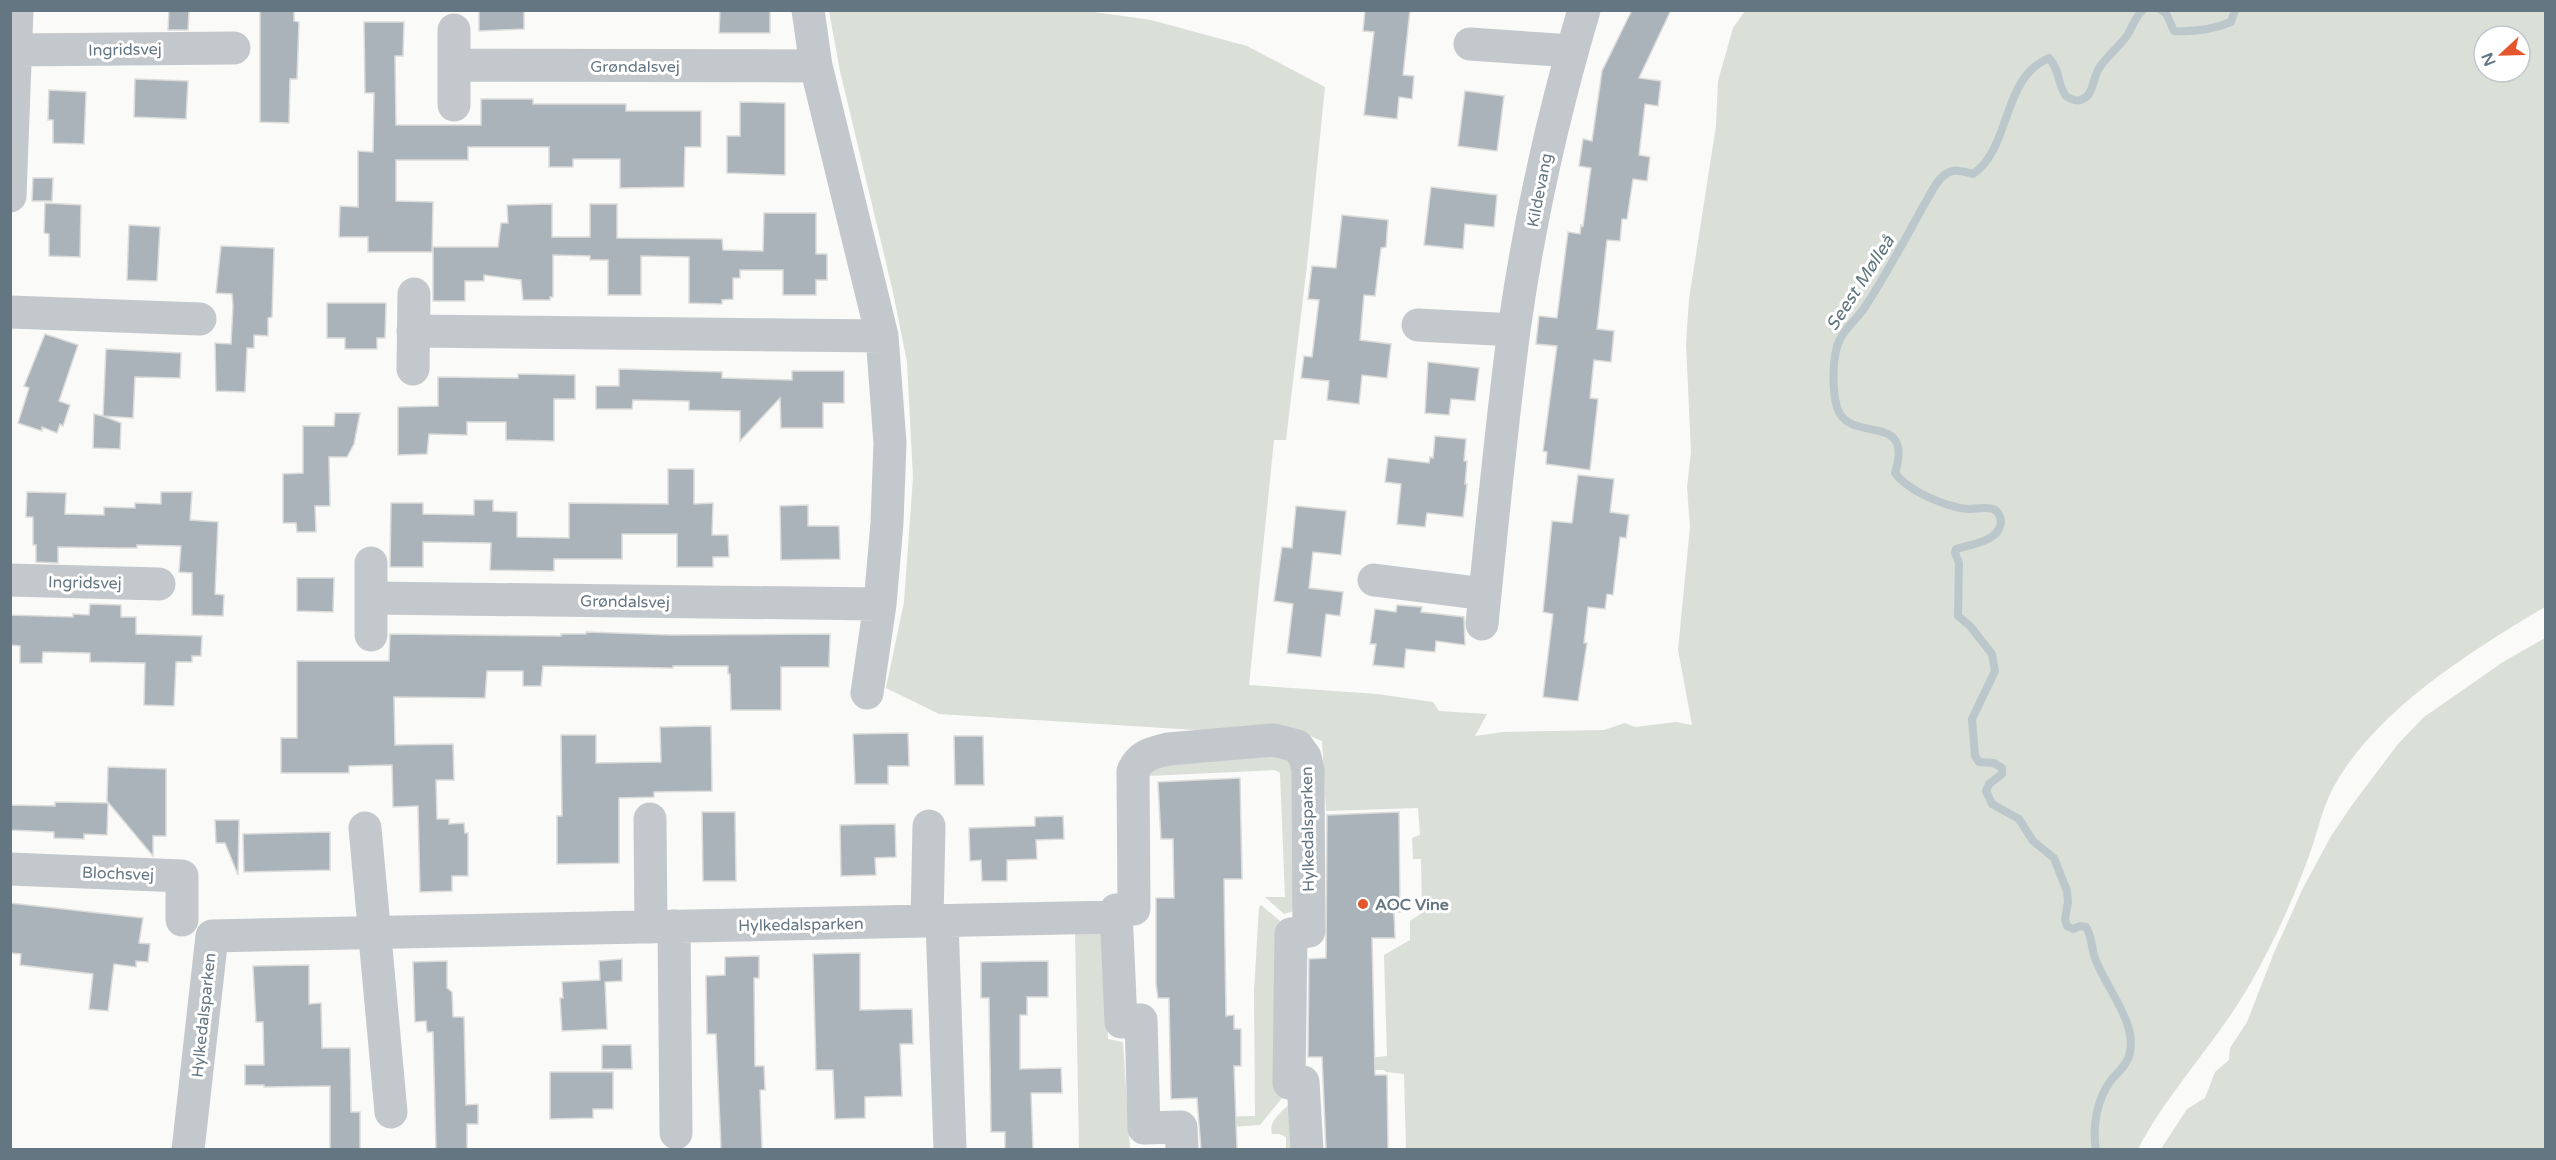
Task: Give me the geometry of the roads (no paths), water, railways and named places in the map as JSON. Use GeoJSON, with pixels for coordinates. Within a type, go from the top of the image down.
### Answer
{"type":"FeatureCollection","features":[{"type":"Feature","properties":{"kind":"street"},"geometry":{"type":"LineString","coordinates":[[10,196],[17,10]]}},
{"type":"Feature","properties":{"kind":"street"},"geometry":{"type":"LineString","coordinates":[[808,10],[816,66],[882,336],[890,443],[887,523],[880,604],[867,693]]}},
{"type":"Feature","properties":{"kind":"street","name":"Kildevang"},"geometry":{"type":"LineString","coordinates":[[1374,580],[1484,609],[1514,330],[1529,240],[1554,116],[1584,10]]}},
{"type":"Feature","properties":{"kind":"street"},"geometry":{"type":"LineString","coordinates":[[454,30],[454,105]]}},
{"type":"Feature","properties":{"kind":"street"},"geometry":{"type":"LineString","coordinates":[[1470,45],[1572,51]]}},
{"type":"Feature","properties":{"kind":"street","name":"Ingridsvej"},"geometry":{"type":"LineString","coordinates":[[15,50],[234,48]]}},
{"type":"Feature","properties":{"kind":"street","name":"Grøndalsvej"},"geometry":{"type":"LineString","coordinates":[[454,65],[816,66]]}},
{"type":"Feature","properties":{"kind":"street"},"geometry":{"type":"LineString","coordinates":[[413,369],[414,294]]}},
{"type":"Feature","properties":{"kind":"street"},"geometry":{"type":"LineString","coordinates":[[10,312],[200,319]]}},
{"type":"Feature","properties":{"kind":"street"},"geometry":{"type":"LineString","coordinates":[[1418,325],[1514,330]]}},
{"type":"Feature","properties":{"kind":"street"},"geometry":{"type":"LineString","coordinates":[[413,331],[882,336]]}},
{"type":"Feature","properties":{"kind":"street"},"geometry":{"type":"LineString","coordinates":[[371,563],[371,635]]}},
{"type":"Feature","properties":{"kind":"street","name":"Ingridsvej"},"geometry":{"type":"LineString","coordinates":[[10,580],[159,584]]}},
{"type":"Feature","properties":{"kind":"street","name":"Grøndalsvej"},"geometry":{"type":"LineString","coordinates":[[371,598],[880,604]]}},
{"type":"Feature","properties":{"kind":"street","name":"Hylkedalsparken"},"geometry":{"type":"LineString","coordinates":[[188,1149],[212,936],[1116,917],[1116,910],[1134,909],[1133,771],[1138,761],[1151,753],[1168,749],[1274,740],[1297,746],[1305,757],[1308,770],[1309,931],[1291,934],[1289,1083],[1303,1082],[1307,1149]]}},
{"type":"Feature","properties":{"kind":"street"},"geometry":{"type":"LineString","coordinates":[[650,819],[663,927],[676,1133]]}},
{"type":"Feature","properties":{"kind":"street"},"geometry":{"type":"LineString","coordinates":[[929,826],[950,1149]]}},
{"type":"Feature","properties":{"kind":"street"},"geometry":{"type":"LineString","coordinates":[[365,828],[391,1112]]}},
{"type":"Feature","properties":{"kind":"street","name":"Blochsvej"},"geometry":{"type":"LineString","coordinates":[[10,869],[182,876],[182,920]]}},
{"type":"Feature","properties":{"kind":"street"},"geometry":{"type":"LineString","coordinates":[[1116,917],[1121,1022],[1141,1020],[1144,1128],[1181,1127],[1182,1149]]}},
{"type":"Feature","properties":{"kind":"waterway","name":"Seest Mølleå"},"geometry":{"type":"LineString","coordinates":[[2096,1150],[2095,1122],[2099,1103],[2112,1079],[2129,1056],[2131,1040],[2129,1028],[2099,969],[2086,927],[2080,926],[2073,929],[2067,926],[2065,919],[2067,891],[2054,858],[2033,841],[2019,819],[1992,804],[1986,791],[1989,784],[2002,774],[2002,768],[1994,763],[1979,762],[1975,756],[1972,719],[1995,671],[1992,654],[1970,626],[1958,616],[1959,563],[1955,553],[1956,549],[1976,544],[1996,534],[2001,522],[2000,517],[1992,509],[1959,508],[1939,501],[1918,492],[1901,480],[1895,473],[1899,453],[1896,441],[1888,434],[1854,425],[1843,418],[1835,400],[1834,373],[1835,354],[1840,339],[1873,294],[1937,183],[1952,171],[1973,174],[1985,162],[1995,147],[2022,81],[2034,68],[2049,58],[2066,96],[2074,100],[2083,99],[2091,90],[2101,65],[2125,39],[2143,10]]}},
{"type":"Feature","properties":{"kind":"waterway","name":"Seest Mølleå"},"geometry":{"type":"LineString","coordinates":[[2161,10],[2166,13],[2174,31],[2211,28],[2231,22],[2235,10]]}},
{"type":"Feature","properties":{"kind":"place","name":"AOC Vine"},"geometry":{"type":"Point","coordinates":[1363,904]}}]}
